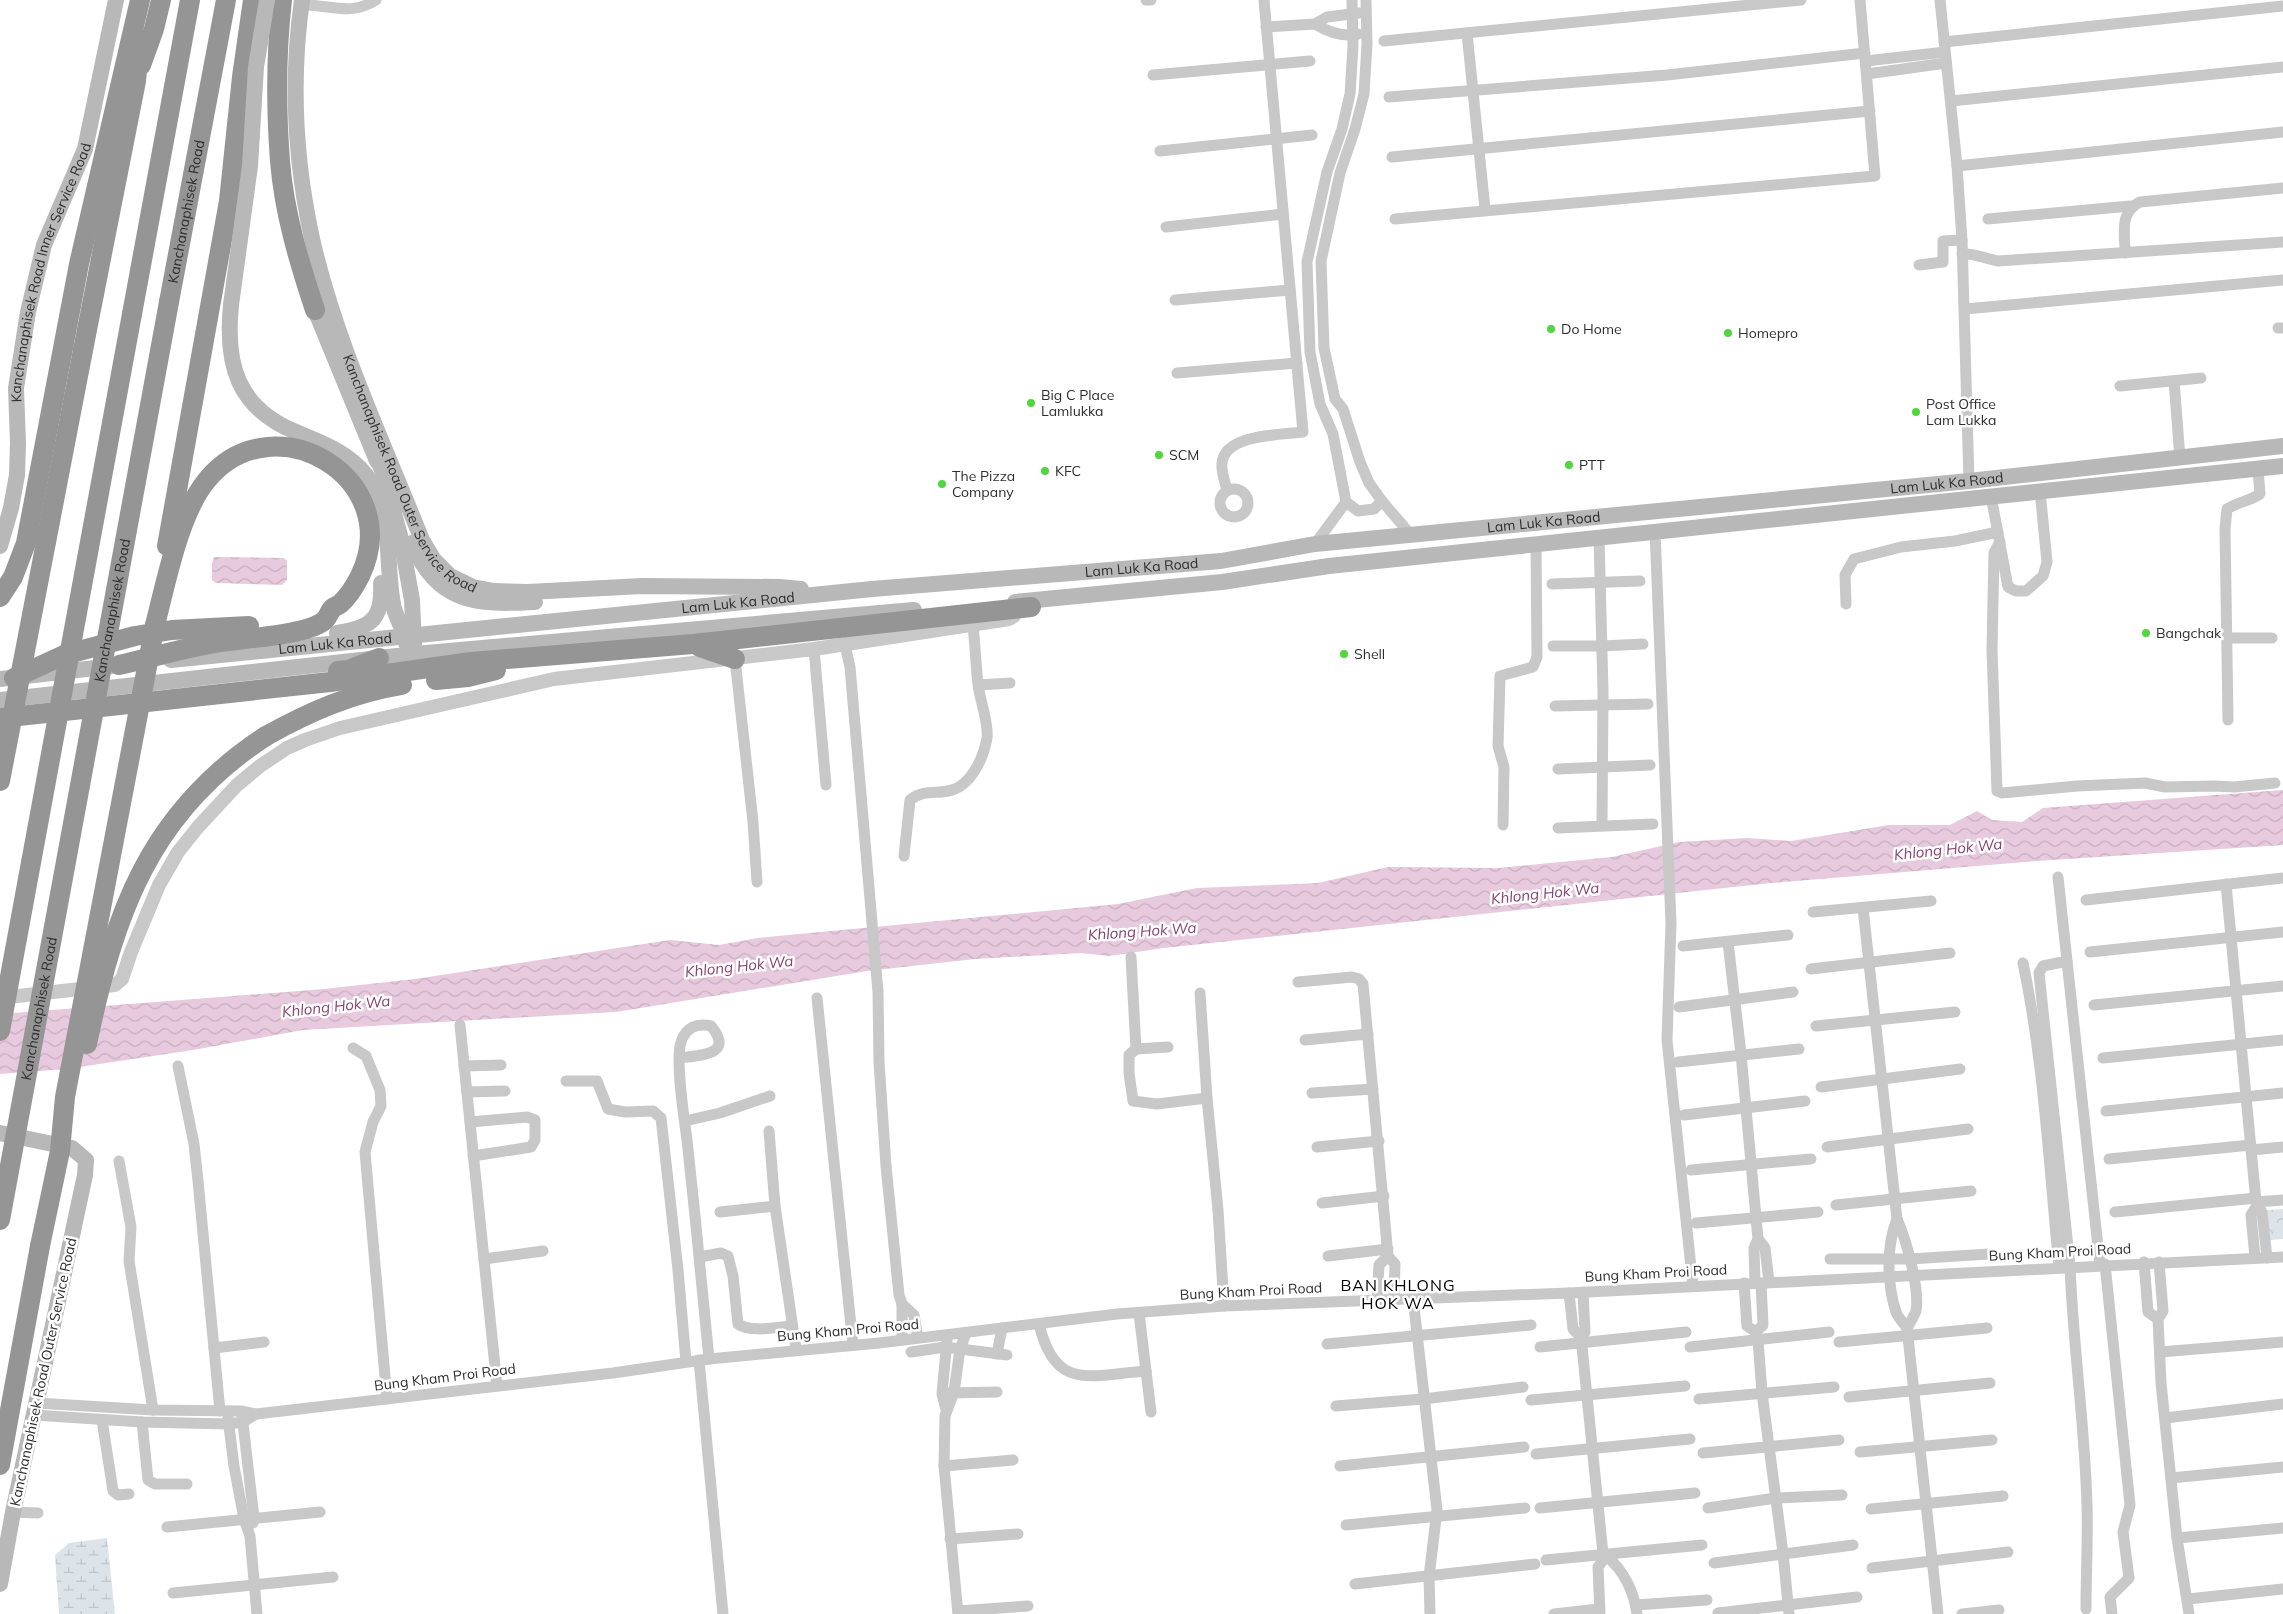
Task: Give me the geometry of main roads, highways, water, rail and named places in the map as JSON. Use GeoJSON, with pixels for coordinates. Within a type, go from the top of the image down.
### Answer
{"type":"FeatureCollection","features":[{"type":"Feature","properties":{"kind":"highway"},"geometry":{"type":"LineString","coordinates":[[0,597],[12,576],[26,543],[79,264],[140,0]]}},
{"type":"Feature","properties":{"kind":"highway"},"geometry":{"type":"LineString","coordinates":[[0,781],[136,81],[146,0]]}},
{"type":"Feature","properties":{"kind":"highway"},"geometry":{"type":"LineString","coordinates":[[136,81],[154,29],[161,0]]}},
{"type":"Feature","properties":{"kind":"highway"},"geometry":{"type":"LineString","coordinates":[[0,1031],[190,0]]}},
{"type":"Feature","properties":{"kind":"highway","name":"Kanchanaphisek Road"},"geometry":{"type":"LineString","coordinates":[[0,1220],[226,0]]}},
{"type":"Feature","properties":{"kind":"highway"},"geometry":{"type":"LineString","coordinates":[[60,1151],[66,1087],[154,625],[229,201],[242,77],[253,0]]}},
{"type":"Feature","properties":{"kind":"highway"},"geometry":{"type":"LineString","coordinates":[[266,0],[261,64],[267,106],[280,162],[292,234],[316,310]]}},
{"type":"Feature","properties":{"kind":"highway"},"geometry":{"type":"LineString","coordinates":[[280,162],[277,74],[282,0]]}},
{"type":"Feature","properties":{"kind":"highway"},"geometry":{"type":"LineString","coordinates":[[7,679],[64,654],[135,636],[172,630],[288,624],[306,620],[331,610],[348,596],[359,578],[364,568],[370,537],[368,516],[363,502],[350,481],[338,469],[306,451],[296,448],[270,447],[257,449],[237,457],[214,472],[200,491],[183,528],[154,625]]}},
{"type":"Feature","properties":{"kind":"highway"},"geometry":{"type":"LineString","coordinates":[[0,718],[330,682],[471,662],[693,644],[1031,607]]}},
{"type":"Feature","properties":{"kind":"highway"},"geometry":{"type":"LineString","coordinates":[[119,665],[213,643],[294,632],[325,620],[331,610]]}},
{"type":"Feature","properties":{"kind":"highway"},"geometry":{"type":"LineString","coordinates":[[693,644],[736,659]]}},
{"type":"Feature","properties":{"kind":"highway"},"geometry":{"type":"LineString","coordinates":[[0,1465],[40,1246],[60,1151],[76,1097],[111,948],[128,898],[160,840],[187,804],[233,760],[266,736],[299,718],[356,694],[392,687],[468,677],[554,656]]}},
{"type":"Feature","properties":{"kind":"highway"},"geometry":{"type":"LineString","coordinates":[[0,718],[161,696],[242,681],[348,670],[378,658]]}},
{"type":"Feature","properties":{"kind":"highway"},"geometry":{"type":"LineString","coordinates":[[0,771],[5,750]]}},
{"type":"Feature","properties":{"kind":"main road","name":"Kanchanaphisek Road Inner Service Road"},"geometry":{"type":"LineString","coordinates":[[0,546],[11,508],[17,476],[16,388],[28,312],[44,245],[83,154],[116,0]]}},
{"type":"Feature","properties":{"kind":"main road","name":"Kanchanaphisek Road Outer Service Road"},"geometry":{"type":"LineString","coordinates":[[266,0],[256,67],[250,166],[228,334],[230,356],[237,379],[244,391],[267,417],[284,427],[337,450],[366,474],[382,505],[390,582],[397,619],[409,635]]}},
{"type":"Feature","properties":{"kind":"main road","name":"Kanchanaphisek Road Outer Service Road"},"geometry":{"type":"LineString","coordinates":[[301,2],[297,59],[296,117],[303,185],[319,266],[354,372],[422,540],[434,560],[450,576],[474,587],[504,592],[642,586],[780,587],[836,593]]}},
{"type":"Feature","properties":{"kind":"main road"},"geometry":{"type":"LineString","coordinates":[[316,310],[319,266]]}},
{"type":"Feature","properties":{"kind":"main road","name":"Kanchanaphisek Road Outer Service Road"},"geometry":{"type":"LineString","coordinates":[[316,310],[374,451],[396,522],[414,617],[409,635],[412,654]]}},
{"type":"Feature","properties":{"kind":"main road","name":"Lam Luk Ka Road"},"geometry":{"type":"LineString","coordinates":[[7,679],[119,665],[516,624],[836,593],[1221,561],[1314,544],[1969,481],[2283,446]]}},
{"type":"Feature","properties":{"kind":"main road"},"geometry":{"type":"LineString","coordinates":[[374,451],[418,556],[426,570],[448,590],[468,600],[504,604],[780,587]]}},
{"type":"Feature","properties":{"kind":"main road","name":"Lam Luk Ka Road"},"geometry":{"type":"LineString","coordinates":[[0,700],[412,654],[1222,582],[1329,566],[2283,466]]}},
{"type":"Feature","properties":{"kind":"main road"},"geometry":{"type":"LineString","coordinates":[[212,655],[245,644],[330,634],[362,627],[371,621],[381,606],[380,576],[387,549]]}},
{"type":"Feature","properties":{"kind":"main road"},"geometry":{"type":"LineString","coordinates":[[390,582],[396,598],[400,600],[407,596],[408,580]]}},
{"type":"Feature","properties":{"kind":"main road"},"geometry":{"type":"LineString","coordinates":[[1031,607],[1057,598]]}},
{"type":"Feature","properties":{"kind":"main road"},"geometry":{"type":"LineString","coordinates":[[516,624],[518,644]]}},
{"type":"Feature","properties":{"kind":"main road","name":"Kanchanaphisek Road Outer Service Road"},"geometry":{"type":"LineString","coordinates":[[0,1133],[72,1148],[86,1160],[85,1175],[13,1512],[0,1584]]}},
{"type":"Feature","properties":{"kind":"water"},"geometry":{"type":"Polygon","coordinates":[[[214,557],[284,558],[287,561],[287,580],[282,585],[216,583],[212,580],[214,557]]]}},
{"type":"Feature","properties":{"kind":"water","name":"Khlong Hok Wa"},"geometry":{"type":"Polygon","coordinates":[[[2283,790],[2283,845],[2037,861],[1771,883],[1164,948],[1109,956],[1081,953],[975,959],[867,971],[616,1012],[303,1030],[193,1050],[66,1069],[0,1074],[0,1014],[324,989],[415,979],[670,940],[719,945],[758,938],[1118,904],[1197,888],[1318,883],[1388,867],[1499,868],[1612,857],[1679,842],[1747,838],[1791,841],[1889,825],[1950,825],[1977,811],[1992,820],[2022,822],[2043,808],[2283,790]]]}},
{"type":"Feature","properties":{"kind":"place","name":"Do Home"},"geometry":{"type":"Point","coordinates":[1551,329]}},
{"type":"Feature","properties":{"kind":"place","name":"Homepro"},"geometry":{"type":"Point","coordinates":[1728,333]}},
{"type":"Feature","properties":{"kind":"place","name":"Big C Place Lamlukka"},"geometry":{"type":"Point","coordinates":[1031,403]}},
{"type":"Feature","properties":{"kind":"place","name":"Post Office Lam Lukka"},"geometry":{"type":"Point","coordinates":[1916,412]}},
{"type":"Feature","properties":{"kind":"place","name":"SCM"},"geometry":{"type":"Point","coordinates":[1159,455]}},
{"type":"Feature","properties":{"kind":"place","name":"PTT"},"geometry":{"type":"Point","coordinates":[1569,465]}},
{"type":"Feature","properties":{"kind":"place","name":"KFC"},"geometry":{"type":"Point","coordinates":[1045,471]}},
{"type":"Feature","properties":{"kind":"place","name":"The Pizza Company"},"geometry":{"type":"Point","coordinates":[942,484]}},
{"type":"Feature","properties":{"kind":"place","name":"Bangchak"},"geometry":{"type":"Point","coordinates":[2146,633]}},
{"type":"Feature","properties":{"kind":"place","name":"Shell"},"geometry":{"type":"Point","coordinates":[1344,654]}},
{"type":"Feature","properties":{"kind":"district","name":"BAN KHLONG HOK WA"},"geometry":{"type":"Point","coordinates":[1398,1294]}}]}
